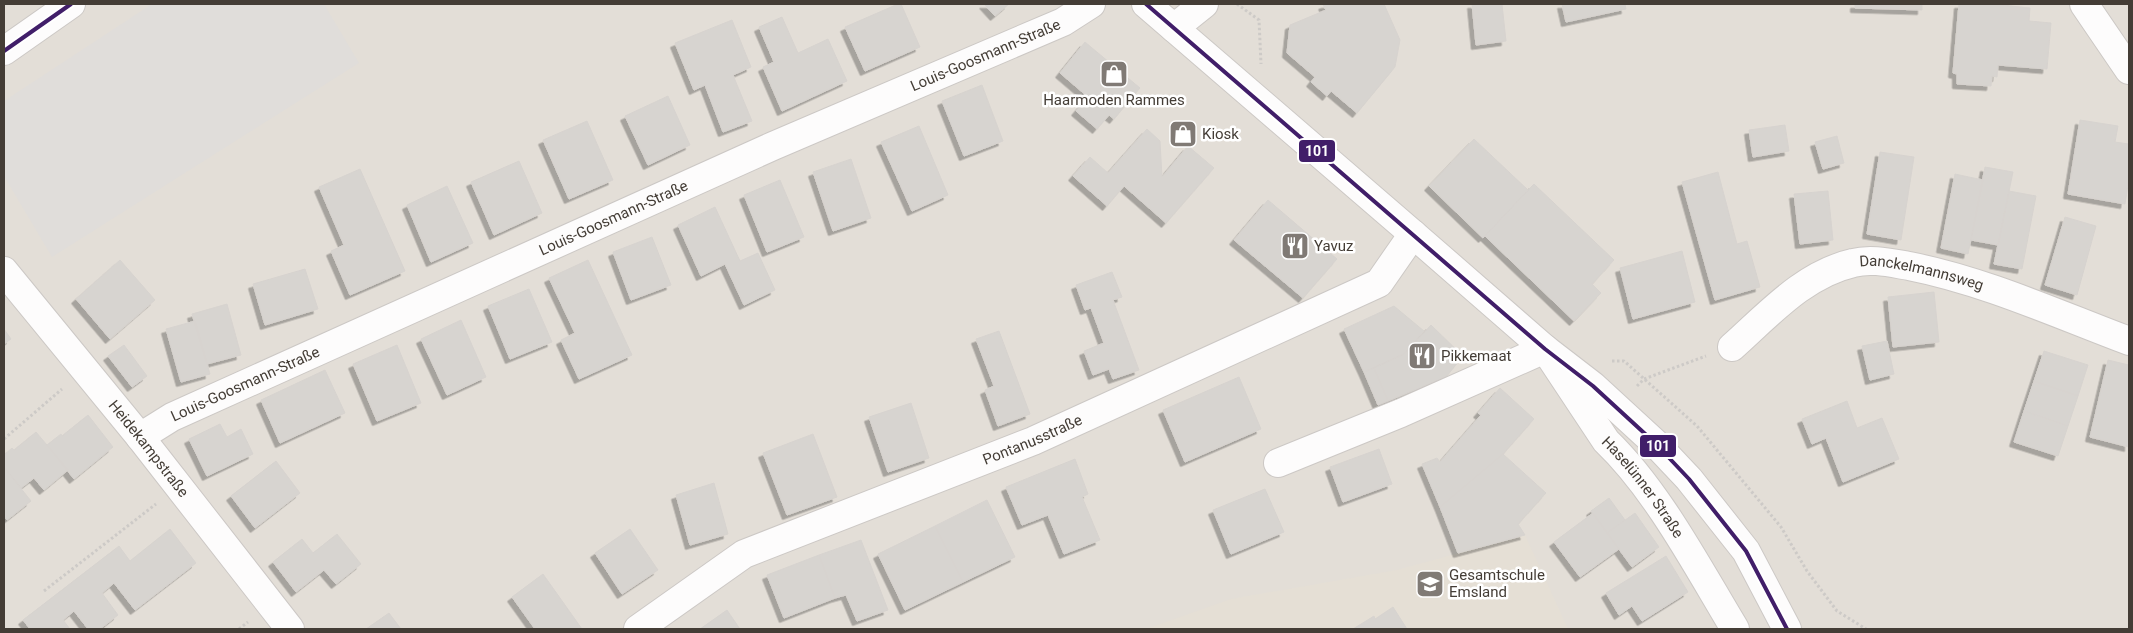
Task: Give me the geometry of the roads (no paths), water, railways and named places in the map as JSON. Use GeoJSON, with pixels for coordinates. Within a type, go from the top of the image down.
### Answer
{"type":"FeatureCollection","features":[{"type":"Feature","properties":{"kind":"street"},"geometry":{"type":"LineString","coordinates":[[4,51],[72,4]]}},
{"type":"Feature","properties":{"kind":"street","name":"Louis-Goosmann-Straße"},"geometry":{"type":"LineString","coordinates":[[140,437],[172,417],[764,150],[1063,22],[1091,4]]}},
{"type":"Feature","properties":{"kind":"street","name":"Haselünner Straße"},"geometry":{"type":"LineString","coordinates":[[1146,4],[1544,349],[1593,386],[1655,443],[1689,479],[1746,551],[1787,629]]}},
{"type":"Feature","properties":{"kind":"street"},"geometry":{"type":"LineString","coordinates":[[1174,28],[1204,4]]}},
{"type":"Feature","properties":{"kind":"street"},"geometry":{"type":"LineString","coordinates":[[2084,4],[2129,70]]}},
{"type":"Feature","properties":{"kind":"street","name":"Pontanusstraße"},"geometry":{"type":"LineString","coordinates":[[638,629],[744,554],[1033,441],[1380,283],[1413,234]]}},
{"type":"Feature","properties":{"kind":"street","name":"Danckelmannsweg"},"geometry":{"type":"LineString","coordinates":[[1732,347],[1794,292],[1826,272],[1854,262],[1883,261],[1939,272],[2129,341]]}},
{"type":"Feature","properties":{"kind":"street","name":"Heidekampstraße"},"geometry":{"type":"LineString","coordinates":[[4,271],[140,437],[290,629]]}},
{"type":"Feature","properties":{"kind":"street"},"geometry":{"type":"LineString","coordinates":[[1278,462],[1401,413],[1544,349]]}},
{"type":"Feature","properties":{"kind":"street","name":"Haselünner Straße"},"geometry":{"type":"LineString","coordinates":[[1544,349],[1606,441],[1619,453],[1656,502],[1735,629]]}},
{"type":"Feature","properties":{"kind":"place","name":"Haarmoden Rammes"},"geometry":{"type":"Point","coordinates":[1114,74]}},
{"type":"Feature","properties":{"kind":"place","name":"Kiosk"},"geometry":{"type":"Point","coordinates":[1183,134]}},
{"type":"Feature","properties":{"kind":"place","name":"Yavuz"},"geometry":{"type":"Point","coordinates":[1295,246]}},
{"type":"Feature","properties":{"kind":"place","name":"Pikkemaat"},"geometry":{"type":"Point","coordinates":[1422,356]}},
{"type":"Feature","properties":{"kind":"place","name":"Gesamtschule Emsland"},"geometry":{"type":"Point","coordinates":[1430,584]}}]}
